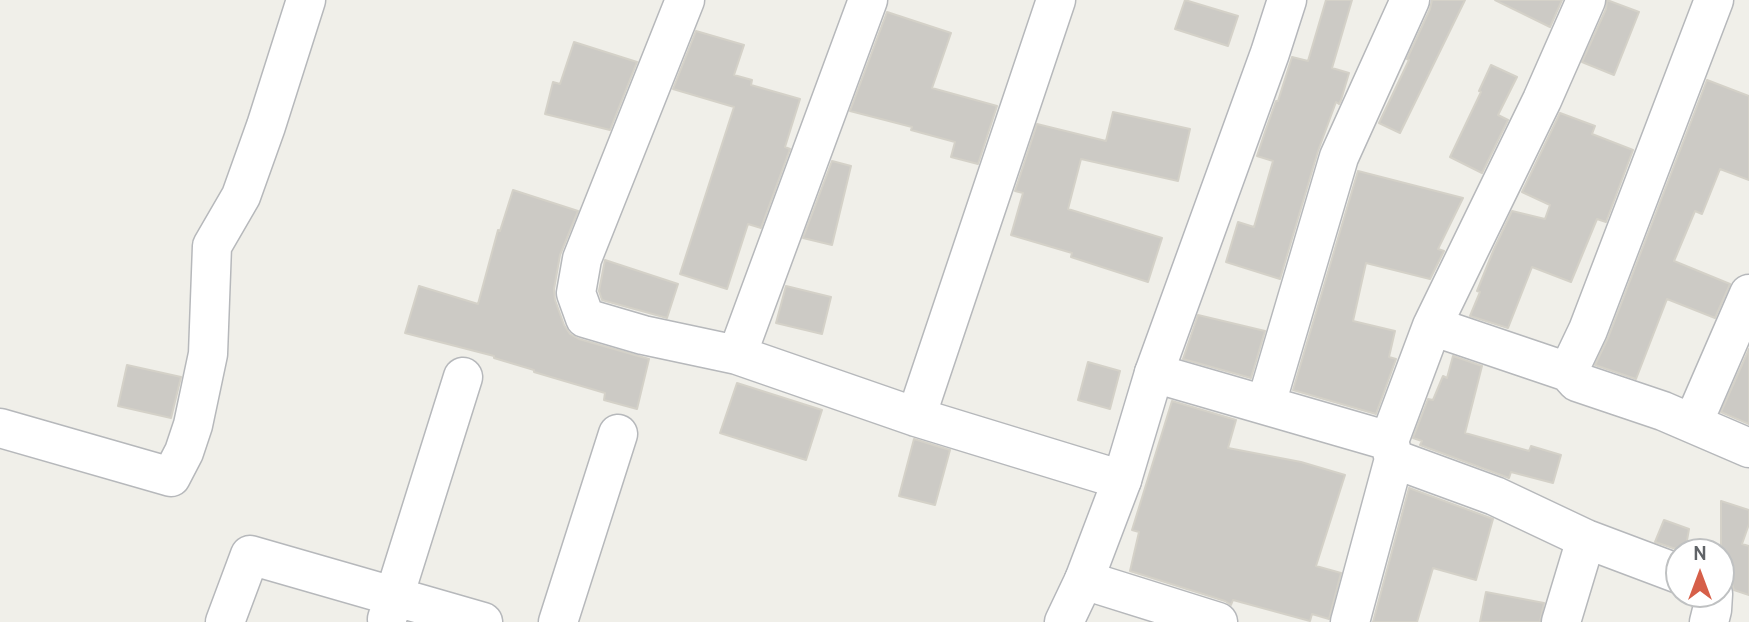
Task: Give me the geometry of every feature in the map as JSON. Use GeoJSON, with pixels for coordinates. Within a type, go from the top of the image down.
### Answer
{"type":"FeatureCollection","features":[{"type":"Feature","properties":{"kind":"street"},"geometry":{"type":"LineString","coordinates":[[0,428],[171,477],[184,452],[193,425],[208,354],[212,246],[241,196],[306,0]]}},
{"type":"Feature","properties":{"kind":"street"},"geometry":{"type":"LineString","coordinates":[[685,0],[582,259],[576,293],[585,318],[643,335],[737,355],[916,417],[1122,480]]}},
{"type":"Feature","properties":{"kind":"street"},"geometry":{"type":"LineString","coordinates":[[737,355],[868,0]]}},
{"type":"Feature","properties":{"kind":"street"},"geometry":{"type":"LineString","coordinates":[[916,417],[1056,0]]}},
{"type":"Feature","properties":{"kind":"street"},"geometry":{"type":"LineString","coordinates":[[1064,622],[1084,580],[1122,480],[1154,373],[1287,0]]}},
{"type":"Feature","properties":{"kind":"street"},"geometry":{"type":"LineString","coordinates":[[1266,404],[1339,157],[1410,0]]}},
{"type":"Feature","properties":{"kind":"street"},"geometry":{"type":"LineString","coordinates":[[1350,622],[1392,450],[1432,326],[1542,100],[1586,0]]}},
{"type":"Feature","properties":{"kind":"street"},"geometry":{"type":"LineString","coordinates":[[1568,372],[1588,330],[1714,0]]}},
{"type":"Feature","properties":{"kind":"street"},"geometry":{"type":"LineString","coordinates":[[1693,424],[1749,294]]}},
{"type":"Feature","properties":{"kind":"street"},"geometry":{"type":"LineString","coordinates":[[1432,326],[1568,372],[1577,382],[1693,424],[1749,448]]}},
{"type":"Feature","properties":{"kind":"street"},"geometry":{"type":"LineString","coordinates":[[1154,373],[1266,404],[1392,450],[1586,539],[1665,569]]}},
{"type":"Feature","properties":{"kind":"street"},"geometry":{"type":"LineString","coordinates":[[390,609],[463,377]]}},
{"type":"Feature","properties":{"kind":"street"},"geometry":{"type":"LineString","coordinates":[[558,622],[618,434]]}},
{"type":"Feature","properties":{"kind":"street"},"geometry":{"type":"LineString","coordinates":[[1561,622],[1586,539]]}},
{"type":"Feature","properties":{"kind":"street"},"geometry":{"type":"LineString","coordinates":[[225,622],[250,555],[390,609],[483,622]]}},
{"type":"Feature","properties":{"kind":"street"},"geometry":{"type":"LineString","coordinates":[[1084,580],[1218,622]]}},
{"type":"Feature","properties":{"kind":"building"},"geometry":{"type":"Polygon","coordinates":[[[1185,0],[1238,16],[1228,46],[1175,29],[1185,0]]]}},
{"type":"Feature","properties":{"kind":"building"},"geometry":{"type":"Polygon","coordinates":[[[1326,0],[1352,0],[1332,68],[1349,73],[1341,100],[1339,104],[1336,102],[1318,151],[1280,279],[1226,262],[1238,222],[1254,227],[1273,161],[1257,156],[1292,57],[1308,61],[1326,0]]]}},
{"type":"Feature","properties":{"kind":"building"},"geometry":{"type":"Polygon","coordinates":[[[1432,0],[1465,0],[1400,133],[1379,123],[1409,60],[1407,59],[1432,0]]]}},
{"type":"Feature","properties":{"kind":"building"},"geometry":{"type":"Polygon","coordinates":[[[1495,0],[1562,0],[1550,27],[1495,0]]]}},
{"type":"Feature","properties":{"kind":"building"},"geometry":{"type":"Polygon","coordinates":[[[1607,0],[1639,12],[1614,75],[1582,62],[1606,9],[1607,0]]]}},
{"type":"Feature","properties":{"kind":"building"},"geometry":{"type":"Polygon","coordinates":[[[887,12],[951,33],[932,88],[997,106],[978,164],[951,157],[955,142],[911,130],[912,127],[850,111],[887,12]]]}},
{"type":"Feature","properties":{"kind":"building"},"geometry":{"type":"Polygon","coordinates":[[[696,31],[744,45],[734,75],[752,80],[751,85],[800,99],[785,147],[790,149],[761,228],[748,224],[727,289],[680,274],[734,107],[673,89],[696,31]]]}},
{"type":"Feature","properties":{"kind":"building"},"geometry":{"type":"Polygon","coordinates":[[[574,42],[637,62],[610,130],[545,114],[553,82],[560,84],[574,42]]]}},
{"type":"Feature","properties":{"kind":"building"},"geometry":{"type":"Polygon","coordinates":[[[1491,65],[1517,77],[1498,115],[1508,120],[1482,173],[1450,157],[1491,65]]]}},
{"type":"Feature","properties":{"kind":"building"},"geometry":{"type":"Polygon","coordinates":[[[1707,80],[1749,96],[1749,180],[1720,169],[1702,214],[1695,211],[1674,261],[1730,284],[1715,318],[1667,299],[1636,379],[1595,365],[1608,338],[1707,80]]]}},
{"type":"Feature","properties":{"kind":"building"},"geometry":{"type":"Polygon","coordinates":[[[1113,112],[1190,129],[1178,181],[1081,159],[1068,209],[1162,238],[1148,282],[1071,257],[1072,253],[1011,235],[1023,193],[1015,191],[1037,124],[1106,141],[1113,112]]]}},
{"type":"Feature","properties":{"kind":"building"},"geometry":{"type":"Polygon","coordinates":[[[1560,113],[1595,126],[1592,134],[1633,150],[1606,222],[1597,219],[1571,282],[1532,267],[1508,328],[1470,316],[1480,292],[1477,291],[1512,211],[1545,219],[1550,205],[1522,192],[1560,113]]]}},
{"type":"Feature","properties":{"kind":"building"},"geometry":{"type":"Polygon","coordinates":[[[832,161],[851,166],[832,245],[803,238],[832,161]]]}},
{"type":"Feature","properties":{"kind":"building"},"geometry":{"type":"Polygon","coordinates":[[[1358,171],[1463,198],[1438,249],[1444,251],[1430,279],[1366,263],[1353,321],[1395,331],[1389,357],[1396,359],[1376,414],[1293,390],[1358,171]]]}},
{"type":"Feature","properties":{"kind":"building"},"geometry":{"type":"Polygon","coordinates":[[[513,190],[578,211],[560,255],[554,289],[555,300],[570,334],[649,359],[637,409],[604,400],[605,393],[534,372],[494,356],[405,333],[419,286],[478,304],[498,230],[500,231],[513,190]]]}},
{"type":"Feature","properties":{"kind":"building"},"geometry":{"type":"Polygon","coordinates":[[[605,260],[678,284],[667,318],[602,300],[599,291],[605,260]]]}},
{"type":"Feature","properties":{"kind":"building"},"geometry":{"type":"Polygon","coordinates":[[[786,286],[831,297],[822,334],[776,323],[786,286]]]}},
{"type":"Feature","properties":{"kind":"building"},"geometry":{"type":"Polygon","coordinates":[[[1198,315],[1265,331],[1251,378],[1183,359],[1198,315]]]}},
{"type":"Feature","properties":{"kind":"building"},"geometry":{"type":"Polygon","coordinates":[[[1749,349],[1749,424],[1721,412],[1749,349]]]}},
{"type":"Feature","properties":{"kind":"building"},"geometry":{"type":"Polygon","coordinates":[[[1453,356],[1482,366],[1465,433],[1529,451],[1531,446],[1561,455],[1553,483],[1511,472],[1509,478],[1420,445],[1422,441],[1413,438],[1428,399],[1433,400],[1443,376],[1447,378],[1453,356]]]}},
{"type":"Feature","properties":{"kind":"building"},"geometry":{"type":"Polygon","coordinates":[[[1088,362],[1120,371],[1110,409],[1078,400],[1088,362]]]}},
{"type":"Feature","properties":{"kind":"building"},"geometry":{"type":"Polygon","coordinates":[[[127,365],[181,377],[171,418],[118,406],[127,365]]]}},
{"type":"Feature","properties":{"kind":"building"},"geometry":{"type":"Polygon","coordinates":[[[737,383],[822,410],[806,460],[720,433],[737,383]]]}},
{"type":"Feature","properties":{"kind":"building"},"geometry":{"type":"Polygon","coordinates":[[[1172,401],[1236,420],[1228,448],[1301,462],[1345,475],[1316,566],[1341,573],[1329,619],[1312,614],[1310,621],[1233,600],[1231,605],[1130,571],[1139,532],[1132,530],[1172,401]]]}},
{"type":"Feature","properties":{"kind":"building"},"geometry":{"type":"Polygon","coordinates":[[[914,439],[950,450],[935,505],[899,496],[914,439]]]}},
{"type":"Feature","properties":{"kind":"building"},"geometry":{"type":"Polygon","coordinates":[[[1409,488],[1493,519],[1476,580],[1433,568],[1417,622],[1373,622],[1409,488]]]}},
{"type":"Feature","properties":{"kind":"building"},"geometry":{"type":"Polygon","coordinates":[[[1721,501],[1749,510],[1749,524],[1742,544],[1749,546],[1749,595],[1735,590],[1735,538],[1721,538],[1721,501]]]}},
{"type":"Feature","properties":{"kind":"building"},"geometry":{"type":"Polygon","coordinates":[[[1664,520],[1689,529],[1687,538],[1665,538],[1665,545],[1655,542],[1664,520]]]}},
{"type":"Feature","properties":{"kind":"building"},"geometry":{"type":"Polygon","coordinates":[[[1486,592],[1544,603],[1540,622],[1480,622],[1486,592]]]}}]}
